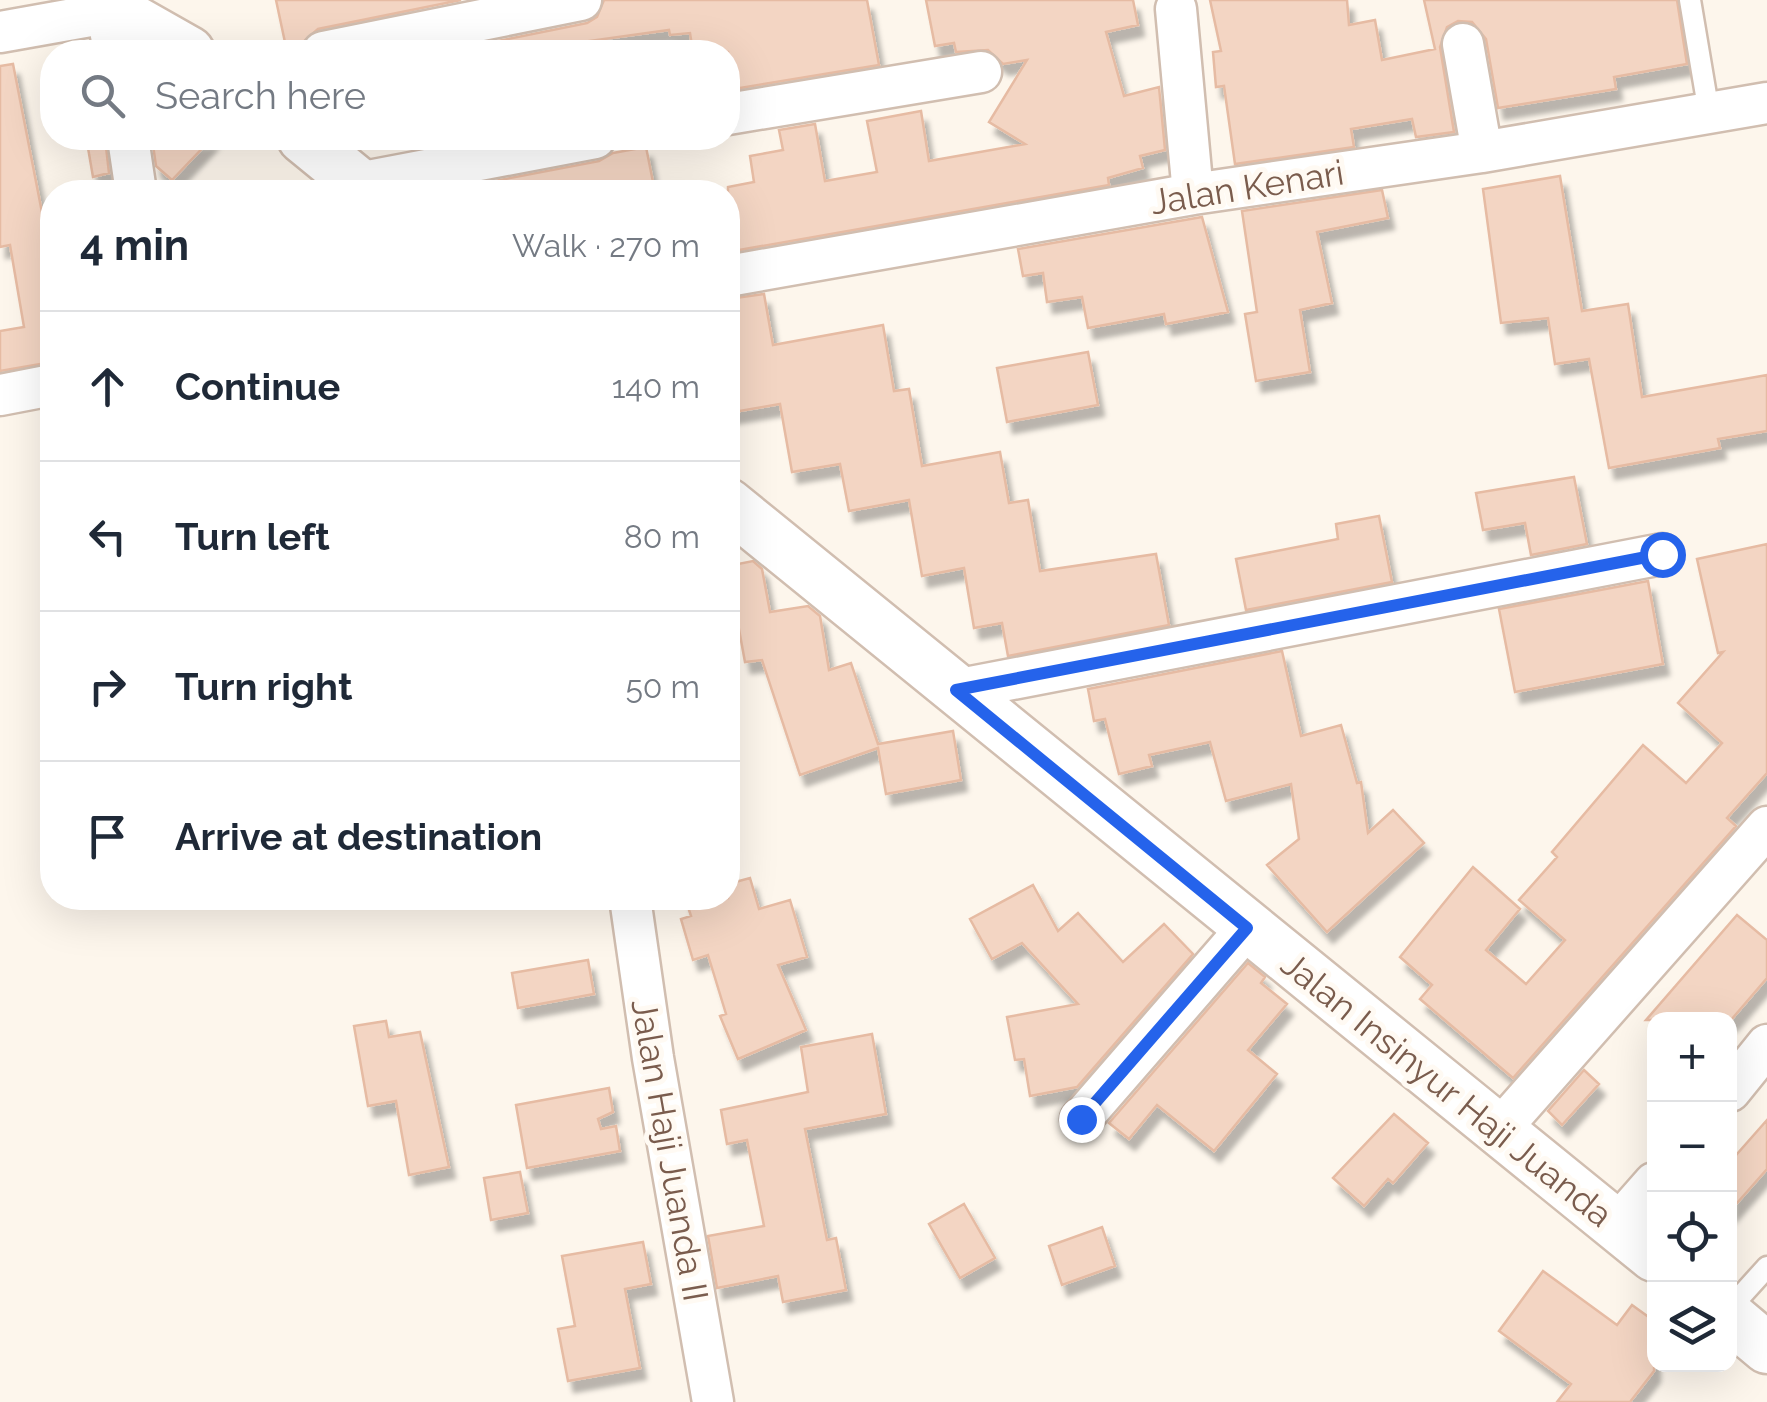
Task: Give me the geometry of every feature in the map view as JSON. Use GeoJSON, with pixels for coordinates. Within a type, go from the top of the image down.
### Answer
{"type":"FeatureCollection","features":[{"type":"Feature","properties":{"kind":"street"},"geometry":{"type":"LineString","coordinates":[[383,40],[581,0]]}},
{"type":"Feature","properties":{"kind":"street"},"geometry":{"type":"LineString","coordinates":[[1176,8],[1192,194]]}},
{"type":"Feature","properties":{"kind":"street"},"geometry":{"type":"LineString","coordinates":[[0,32],[114,20],[161,40]]}},
{"type":"Feature","properties":{"kind":"street"},"geometry":{"type":"LineString","coordinates":[[1463,44],[1482,152]]}},
{"type":"Feature","properties":{"kind":"street"},"geometry":{"type":"LineString","coordinates":[[740,112],[981,72]]}},
{"type":"Feature","properties":{"kind":"street","name":"Jalan Kenari"},"geometry":{"type":"LineString","coordinates":[[740,274],[1192,194],[1482,152],[1767,103]]}},
{"type":"Feature","properties":{"kind":"street"},"geometry":{"type":"LineString","coordinates":[[130,150],[134,180]]}},
{"type":"Feature","properties":{"kind":"street"},"geometry":{"type":"LineString","coordinates":[[318,150],[354,180]]}},
{"type":"Feature","properties":{"kind":"street"},"geometry":{"type":"LineString","coordinates":[[401,180],[540,150]]}},
{"type":"Feature","properties":{"kind":"street"},"geometry":{"type":"LineString","coordinates":[[0,395],[40,387]]}},
{"type":"Feature","properties":{"kind":"street","name":"Jalan Insinyur Haji Juanda"},"geometry":{"type":"LineString","coordinates":[[740,514],[1636,1240]]}},
{"type":"Feature","properties":{"kind":"street"},"geometry":{"type":"LineString","coordinates":[[956,690],[1662,554]]}},
{"type":"Feature","properties":{"kind":"street"},"geometry":{"type":"LineString","coordinates":[[1500,1130],[1767,826]]}},
{"type":"Feature","properties":{"kind":"street","name":"Jalan Haji Juanda II"},"geometry":{"type":"LineString","coordinates":[[632,910],[653,1058],[714,1402]]}},
{"type":"Feature","properties":{"kind":"street"},"geometry":{"type":"LineString","coordinates":[[1081,1119],[1247,928]]}},
{"type":"Feature","properties":{"kind":"street"},"geometry":{"type":"LineString","coordinates":[[1737,1082],[1767,1045]]}},
{"type":"Feature","properties":{"kind":"street"},"geometry":{"type":"LineString","coordinates":[[1636,1240],[1651,1192]]}},
{"type":"Feature","properties":{"kind":"street"},"geometry":{"type":"LineString","coordinates":[[1737,1323],[1767,1348]]}},
{"type":"Feature","properties":{"kind":"lane"},"geometry":{"type":"LineString","coordinates":[[1690,0],[1708,114]]}},
{"type":"Feature","properties":{"kind":"lane"},"geometry":{"type":"LineString","coordinates":[[1737,1300],[1767,1266]]}},
{"type":"Feature","properties":{"kind":"building"},"geometry":{"type":"Polygon","coordinates":[[[276,0],[461,0],[318,29],[306,40],[285,40],[276,0]]]}},
{"type":"Feature","properties":{"kind":"building"},"geometry":{"type":"Polygon","coordinates":[[[604,0],[867,0],[879,65],[740,88],[740,40],[691,40],[690,33],[670,35],[669,30],[596,40],[503,40],[587,23],[597,17],[604,0]]]}},
{"type":"Feature","properties":{"kind":"building"},"geometry":{"type":"Polygon","coordinates":[[[926,0],[1133,0],[1138,25],[1106,32],[1124,96],[1159,87],[1165,150],[1140,156],[1143,168],[1108,178],[1109,185],[740,250],[740,185],[754,182],[750,156],[783,150],[779,130],[815,124],[825,181],[877,172],[867,121],[921,111],[929,161],[1025,144],[989,122],[1027,60],[1003,64],[988,50],[956,52],[954,43],[935,46],[926,0]]]}},
{"type":"Feature","properties":{"kind":"building"},"geometry":{"type":"Polygon","coordinates":[[[1210,0],[1347,0],[1349,25],[1375,20],[1382,60],[1435,49],[1424,0],[1677,0],[1687,64],[1614,77],[1616,89],[1498,108],[1486,39],[1472,22],[1458,21],[1447,27],[1440,47],[1454,132],[1416,137],[1412,119],[1351,129],[1354,147],[1235,164],[1224,86],[1216,87],[1213,52],[1221,51],[1210,0]]]}},
{"type":"Feature","properties":{"kind":"building"},"geometry":{"type":"Polygon","coordinates":[[[13,64],[40,202],[40,364],[0,371],[0,331],[24,327],[10,245],[0,247],[0,66],[13,64]]]}},
{"type":"Feature","properties":{"kind":"building"},"geometry":{"type":"Polygon","coordinates":[[[88,150],[106,150],[109,173],[93,177],[88,150]]]}},
{"type":"Feature","properties":{"kind":"building"},"geometry":{"type":"Polygon","coordinates":[[[154,150],[201,150],[172,180],[156,166],[154,150]]]}},
{"type":"Feature","properties":{"kind":"building"},"geometry":{"type":"Polygon","coordinates":[[[647,150],[653,180],[500,180],[599,161],[613,153],[647,150]]]}},
{"type":"Feature","properties":{"kind":"building"},"geometry":{"type":"Polygon","coordinates":[[[1560,176],[1582,311],[1628,304],[1642,397],[1767,375],[1767,431],[1718,439],[1720,448],[1609,468],[1589,359],[1555,364],[1548,318],[1501,323],[1483,189],[1560,176]]]}},
{"type":"Feature","properties":{"kind":"building"},"geometry":{"type":"Polygon","coordinates":[[[1382,190],[1388,218],[1317,232],[1332,303],[1300,310],[1310,372],[1256,381],[1245,314],[1257,312],[1242,211],[1382,190]]]}},
{"type":"Feature","properties":{"kind":"building"},"geometry":{"type":"Polygon","coordinates":[[[1202,217],[1228,312],[1166,324],[1164,314],[1088,328],[1082,297],[1047,302],[1043,273],[1023,276],[1018,249],[1202,217]]]}},
{"type":"Feature","properties":{"kind":"building"},"geometry":{"type":"Polygon","coordinates":[[[764,294],[773,345],[883,325],[894,391],[909,389],[922,466],[1000,452],[1009,503],[1028,500],[1040,571],[1156,554],[1169,625],[1008,656],[1002,623],[974,628],[964,568],[922,576],[909,500],[849,511],[840,464],[792,472],[780,404],[740,411],[740,297],[764,294]]]}},
{"type":"Feature","properties":{"kind":"building"},"geometry":{"type":"Polygon","coordinates":[[[1088,352],[1098,405],[1007,422],[997,368],[1088,352]]]}},
{"type":"Feature","properties":{"kind":"building"},"geometry":{"type":"Polygon","coordinates":[[[1574,477],[1587,544],[1531,555],[1525,523],[1483,530],[1476,493],[1574,477]]]}},
{"type":"Feature","properties":{"kind":"building"},"geometry":{"type":"Polygon","coordinates":[[[1379,516],[1392,582],[1246,610],[1236,559],[1338,539],[1336,524],[1379,516]]]}},
{"type":"Feature","properties":{"kind":"building"},"geometry":{"type":"Polygon","coordinates":[[[1767,544],[1767,773],[1727,818],[1736,826],[1513,1078],[1420,999],[1432,985],[1400,957],[1473,867],[1520,909],[1486,950],[1526,984],[1565,940],[1519,900],[1557,857],[1552,852],[1643,745],[1686,783],[1722,743],[1678,703],[1723,652],[1718,653],[1697,559],[1767,544]]]}},
{"type":"Feature","properties":{"kind":"building"},"geometry":{"type":"Polygon","coordinates":[[[753,561],[762,569],[770,612],[808,606],[820,616],[829,670],[851,663],[878,744],[953,731],[961,780],[886,794],[878,748],[800,775],[762,660],[745,662],[740,635],[740,564],[753,561]]]}},
{"type":"Feature","properties":{"kind":"building"},"geometry":{"type":"Polygon","coordinates":[[[1648,581],[1663,664],[1515,692],[1499,609],[1648,581]]]}},
{"type":"Feature","properties":{"kind":"building"},"geometry":{"type":"Polygon","coordinates":[[[1282,651],[1301,736],[1341,725],[1357,783],[1361,782],[1368,833],[1393,810],[1424,843],[1327,932],[1267,865],[1299,839],[1291,784],[1226,801],[1210,742],[1149,755],[1152,766],[1119,774],[1105,719],[1094,721],[1088,689],[1282,651]]]}},
{"type":"Feature","properties":{"kind":"building"},"geometry":{"type":"Polygon","coordinates":[[[750,878],[759,909],[790,900],[807,957],[778,965],[806,1030],[738,1059],[720,1016],[726,1014],[708,955],[693,960],[681,919],[691,916],[689,910],[740,910],[740,881],[750,878]]]}},
{"type":"Feature","properties":{"kind":"building"},"geometry":{"type":"Polygon","coordinates":[[[1033,885],[1058,931],[1078,913],[1123,962],[1164,924],[1193,954],[1077,1087],[1030,1096],[1024,1059],[1015,1060],[1007,1017],[1078,1004],[1022,943],[992,959],[970,919],[1033,885]]]}},
{"type":"Feature","properties":{"kind":"building"},"geometry":{"type":"Polygon","coordinates":[[[1737,915],[1767,940],[1767,978],[1737,1013],[1653,1012],[1737,915]]]}},
{"type":"Feature","properties":{"kind":"building"},"geometry":{"type":"Polygon","coordinates":[[[588,960],[594,994],[518,1008],[512,973],[588,960]]]}},
{"type":"Feature","properties":{"kind":"building"},"geometry":{"type":"Polygon","coordinates":[[[1248,963],[1265,977],[1261,983],[1287,1004],[1248,1050],[1277,1074],[1214,1151],[1157,1105],[1129,1139],[1109,1123],[1248,963]]]}},
{"type":"Feature","properties":{"kind":"building"},"geometry":{"type":"Polygon","coordinates":[[[386,1021],[389,1037],[420,1032],[449,1167],[409,1175],[396,1101],[368,1106],[354,1026],[386,1021]]]}},
{"type":"Feature","properties":{"kind":"building"},"geometry":{"type":"Polygon","coordinates":[[[872,1034],[886,1114],[805,1129],[827,1240],[836,1238],[846,1290],[783,1302],[778,1276],[717,1288],[708,1236],[764,1226],[747,1140],[727,1144],[721,1110],[808,1092],[801,1047],[872,1034]]]}},
{"type":"Feature","properties":{"kind":"building"},"geometry":{"type":"Polygon","coordinates":[[[1584,1070],[1599,1084],[1562,1125],[1548,1111],[1584,1070]]]}},
{"type":"Feature","properties":{"kind":"building"},"geometry":{"type":"Polygon","coordinates":[[[609,1088],[613,1112],[598,1119],[601,1129],[616,1126],[620,1151],[527,1168],[516,1105],[609,1088]]]}},
{"type":"Feature","properties":{"kind":"building"},"geometry":{"type":"Polygon","coordinates":[[[1394,1114],[1428,1143],[1393,1183],[1388,1179],[1364,1206],[1333,1178],[1394,1114]]]}},
{"type":"Feature","properties":{"kind":"building"},"geometry":{"type":"Polygon","coordinates":[[[1767,1120],[1767,1169],[1737,1203],[1737,1192],[1737,1154],[1767,1120]]]}},
{"type":"Feature","properties":{"kind":"building"},"geometry":{"type":"Polygon","coordinates":[[[520,1172],[528,1213],[491,1220],[484,1178],[520,1172]]]}},
{"type":"Feature","properties":{"kind":"building"},"geometry":{"type":"Polygon","coordinates":[[[964,1204],[995,1258],[960,1278],[929,1224],[964,1204]]]}},
{"type":"Feature","properties":{"kind":"building"},"geometry":{"type":"Polygon","coordinates":[[[1102,1227],[1115,1266],[1062,1285],[1049,1246],[1102,1227]]]}},
{"type":"Feature","properties":{"kind":"building"},"geometry":{"type":"Polygon","coordinates":[[[643,1242],[651,1284],[625,1289],[640,1368],[568,1381],[558,1329],[575,1326],[562,1256],[643,1242]]]}},
{"type":"Feature","properties":{"kind":"building"},"geometry":{"type":"Polygon","coordinates":[[[1543,1271],[1617,1325],[1632,1305],[1647,1316],[1647,1372],[1653,1372],[1630,1402],[1557,1402],[1571,1384],[1499,1331],[1543,1271]]]}},
{"type":"Feature","properties":{"kind":"route"},"geometry":{"type":"LineString","coordinates":[[1081,1119],[1247,928],[956,690],[1662,554]]}}]}
